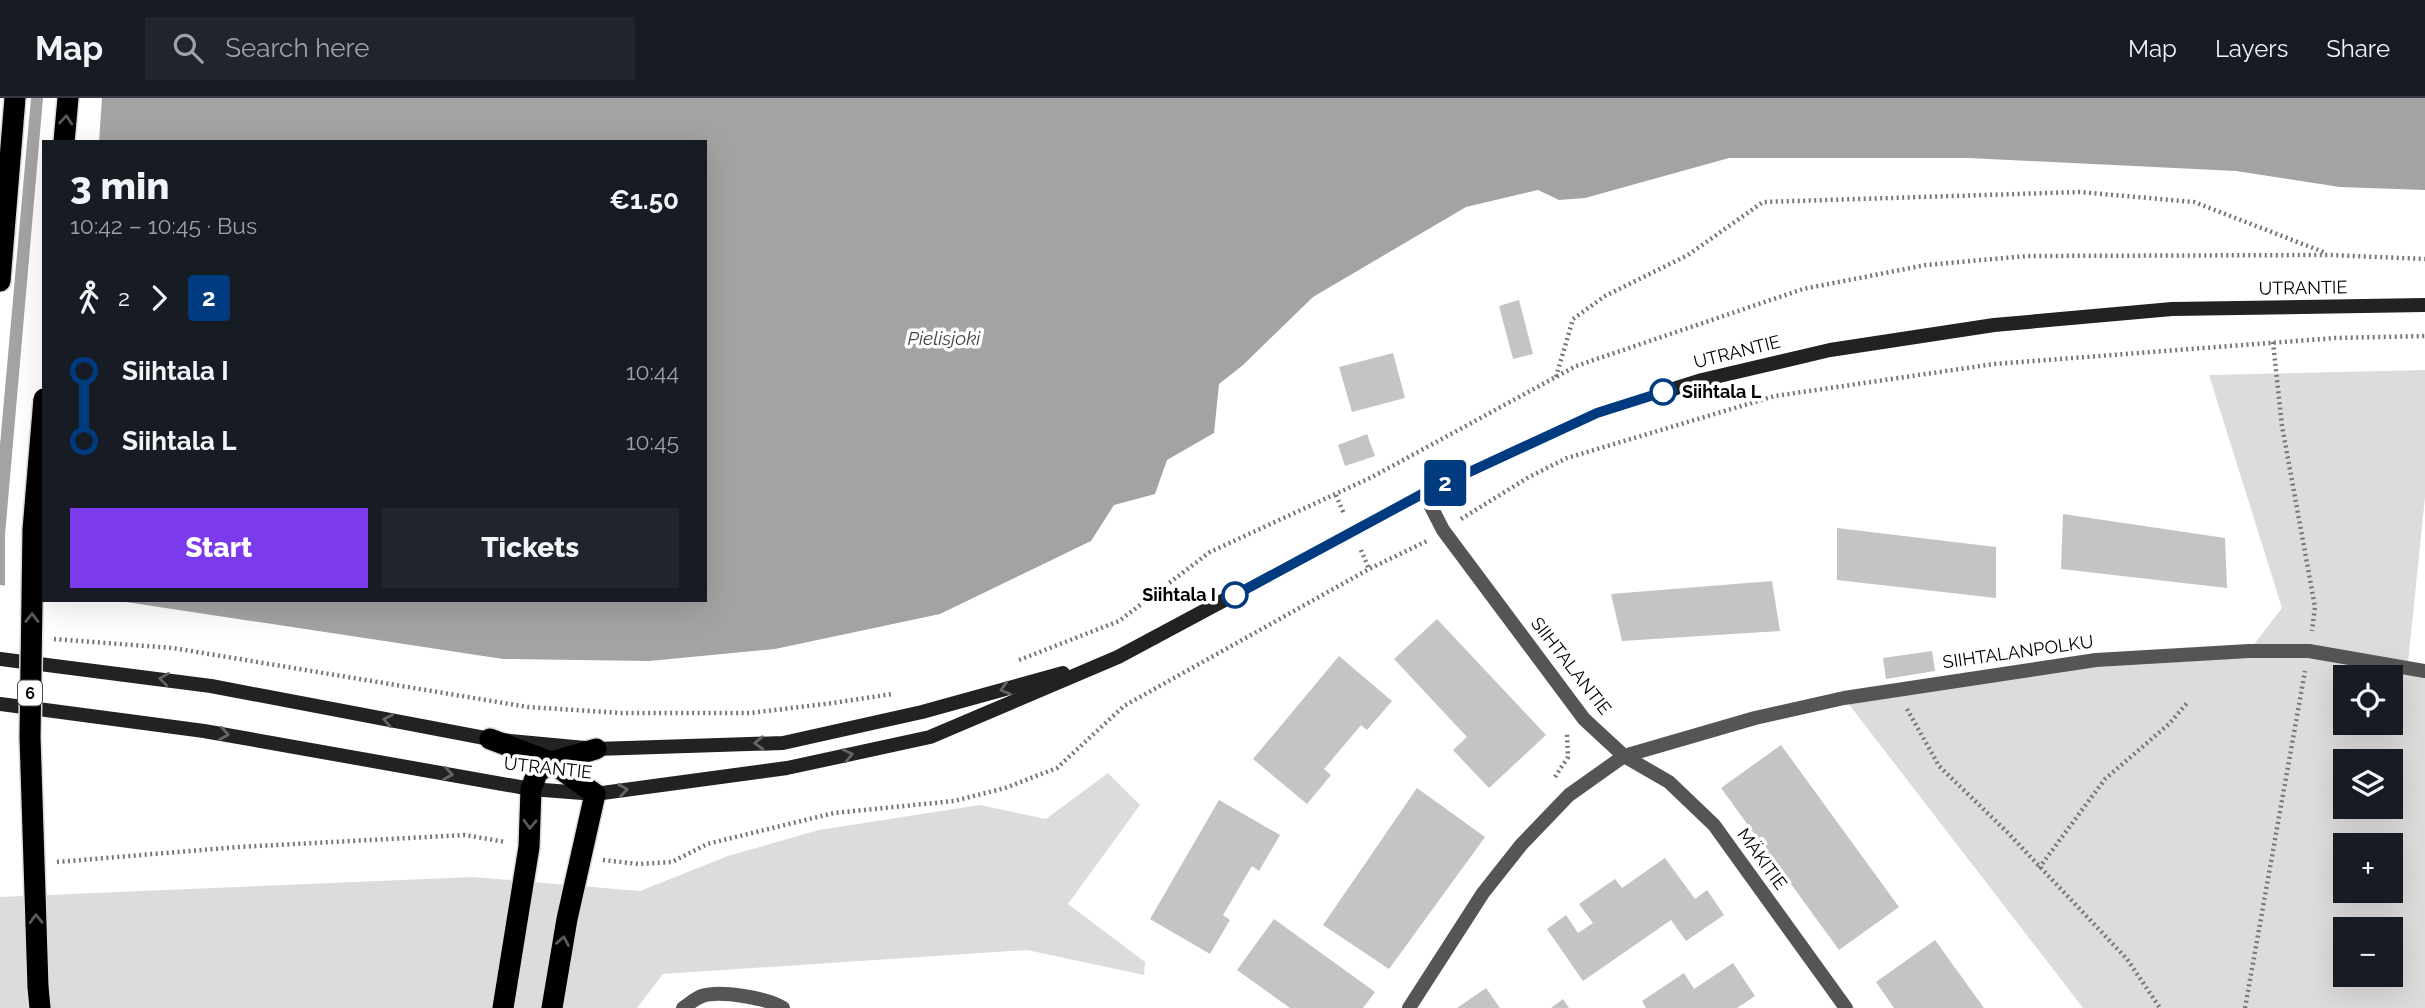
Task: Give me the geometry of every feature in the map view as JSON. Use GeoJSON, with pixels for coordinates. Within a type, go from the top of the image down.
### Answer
{"type":"FeatureCollection","features":[{"type":"Feature","properties":{"kind":"highway"},"geometry":{"type":"LineString","coordinates":[[0,281],[15,98]]}},
{"type":"Feature","properties":{"kind":"highway"},"geometry":{"type":"LineString","coordinates":[[64,140],[68,98]]}},
{"type":"Feature","properties":{"kind":"highway","name":"6"},"geometry":{"type":"LineString","coordinates":[[39,998],[30,737],[33,530],[42,423]]}},
{"type":"Feature","properties":{"kind":"highway"},"geometry":{"type":"LineString","coordinates":[[490,739],[551,762],[595,794],[567,919],[552,1008]]}},
{"type":"Feature","properties":{"kind":"highway"},"geometry":{"type":"LineString","coordinates":[[503,1008],[529,847],[531,789],[537,773],[551,762],[596,750]]}},
{"type":"Feature","properties":{"kind":"main road","name":"UTRANTIE"},"geometry":{"type":"LineString","coordinates":[[0,704],[204,731],[531,789],[595,794],[787,768],[930,737],[1118,657],[1424,493],[1597,413],[1702,380],[1830,350],[1994,325],[2172,309],[2425,305]]}},
{"type":"Feature","properties":{"kind":"main road","name":"UTRANTIE"},"geometry":{"type":"LineString","coordinates":[[0,659],[211,686],[490,739],[596,750],[783,743],[922,712],[1118,657]]}},
{"type":"Feature","properties":{"kind":"street","name":"SIIHTALANTIE"},"geometry":{"type":"LineString","coordinates":[[1424,493],[1443,530],[1584,719],[1624,756]]}},
{"type":"Feature","properties":{"kind":"street","name":"SIIHTALANPOLKU"},"geometry":{"type":"LineString","coordinates":[[1624,756],[1755,718],[1844,698],[2096,660],[2249,651],[2309,651],[2425,671]]}},
{"type":"Feature","properties":{"kind":"street"},"geometry":{"type":"LineString","coordinates":[[1409,1008],[1483,893],[1521,845],[1569,795],[1624,756]]}},
{"type":"Feature","properties":{"kind":"street","name":"MÄKITIE"},"geometry":{"type":"LineString","coordinates":[[1624,756],[1669,782],[1714,825],[1846,1008]]}},
{"type":"Feature","properties":{"kind":"street"},"geometry":{"type":"LineString","coordinates":[[683,1008],[702,996],[739,995],[783,1008]]}},
{"type":"Feature","properties":{"kind":"path"},"geometry":{"type":"LineString","coordinates":[[1556,377],[1573,319],[1605,296],[1688,255],[1763,202],[2080,192],[2194,202],[2330,255]]}},
{"type":"Feature","properties":{"kind":"path"},"geometry":{"type":"LineString","coordinates":[[1015,662],[1119,621],[1210,552],[1372,477],[1576,366],[1803,289],[1926,265],[2027,256],[2330,255],[2425,259]]}},
{"type":"Feature","properties":{"kind":"path"},"geometry":{"type":"LineString","coordinates":[[2245,1008],[2315,607],[2282,426],[2273,342]]}},
{"type":"Feature","properties":{"kind":"path"},"geometry":{"type":"LineString","coordinates":[[53,639],[173,648],[528,707],[622,713],[750,713],[898,693]]}},
{"type":"Feature","properties":{"kind":"path"},"geometry":{"type":"LineString","coordinates":[[1896,690],[1939,766],[2007,832],[2127,959],[2160,1008]]}},
{"type":"Feature","properties":{"kind":"path"},"geometry":{"type":"LineString","coordinates":[[2039,868],[2105,779],[2169,724],[2188,702]]}},
{"type":"Feature","properties":{"kind":"path"},"geometry":{"type":"LineString","coordinates":[[1567,731],[1568,757],[1555,776],[1569,795]]}},
{"type":"Feature","properties":{"kind":"shaded area"},"geometry":{"type":"Polygon","coordinates":[[[2425,370],[2425,497],[2407,673],[2425,675],[2425,1008],[2083,1008],[1844,698],[2096,660],[2249,651],[2282,608],[2209,375],[2425,370]]]}},
{"type":"Feature","properties":{"kind":"shaded area"},"geometry":{"type":"Polygon","coordinates":[[[1108,773],[1140,805],[1068,904],[1145,962],[1144,975],[1027,950],[663,974],[637,1008],[0,1008],[0,897],[473,877],[640,891],[728,856],[819,830],[980,805],[1046,819],[1108,773]]]}},
{"type":"Feature","properties":{"kind":"water","name":"Pielisjoki"},"geometry":{"type":"Polygon","coordinates":[[[0,98],[2425,98],[2425,190],[2340,187],[2236,171],[1969,158],[1729,158],[1585,198],[1559,200],[1538,190],[1466,207],[1313,297],[1243,365],[1219,384],[1214,433],[1167,460],[1155,494],[1114,505],[1091,541],[940,614],[775,649],[649,661],[503,659],[126,602],[707,602],[707,140],[42,140],[42,590],[0,585],[0,98]]]}},
{"type":"Feature","properties":{"kind":"pier"},"geometry":{"type":"Polygon","coordinates":[[[0,98],[31,98],[0,445],[0,98]]]}},
{"type":"Feature","properties":{"kind":"pier"},"geometry":{"type":"Polygon","coordinates":[[[43,98],[102,98],[99,140],[42,140],[42,593],[5,589],[5,535],[43,98]]]}},
{"type":"Feature","properties":{"kind":"building"},"geometry":{"type":"Polygon","coordinates":[[[1519,300],[1533,354],[1513,359],[1499,306],[1519,300]]]}},
{"type":"Feature","properties":{"kind":"building"},"geometry":{"type":"Polygon","coordinates":[[[1393,353],[1405,398],[1352,412],[1339,367],[1393,353]]]}},
{"type":"Feature","properties":{"kind":"building"},"geometry":{"type":"Polygon","coordinates":[[[1367,434],[1375,456],[1345,466],[1338,445],[1367,434]]]}},
{"type":"Feature","properties":{"kind":"building"},"geometry":{"type":"Polygon","coordinates":[[[2063,514],[2225,538],[2227,588],[2061,569],[2063,514]]]}},
{"type":"Feature","properties":{"kind":"building"},"geometry":{"type":"Polygon","coordinates":[[[1837,528],[1996,547],[1996,598],[1837,580],[1837,528]]]}},
{"type":"Feature","properties":{"kind":"building"},"geometry":{"type":"Polygon","coordinates":[[[1772,581],[1780,631],[1622,641],[1611,594],[1772,581]]]}},
{"type":"Feature","properties":{"kind":"building"},"geometry":{"type":"Polygon","coordinates":[[[1437,619],[1546,735],[1489,788],[1453,750],[1467,737],[1394,659],[1437,619]]]}},
{"type":"Feature","properties":{"kind":"building"},"geometry":{"type":"Polygon","coordinates":[[[1932,651],[1935,671],[1886,679],[1883,658],[1932,651]]]}},
{"type":"Feature","properties":{"kind":"building"},"geometry":{"type":"Polygon","coordinates":[[[1339,656],[1392,701],[1367,730],[1361,725],[1324,769],[1331,775],[1307,804],[1253,759],[1339,656]]]}},
{"type":"Feature","properties":{"kind":"building"},"geometry":{"type":"Polygon","coordinates":[[[1781,745],[1899,907],[1839,950],[1721,788],[1781,745]]]}},
{"type":"Feature","properties":{"kind":"building"},"geometry":{"type":"Polygon","coordinates":[[[1417,788],[1485,837],[1389,969],[1323,925],[1417,788]]]}},
{"type":"Feature","properties":{"kind":"building"},"geometry":{"type":"Polygon","coordinates":[[[1219,800],[1280,835],[1259,871],[1252,866],[1223,915],[1230,920],[1210,954],[1150,919],[1219,800]]]}},
{"type":"Feature","properties":{"kind":"building"},"geometry":{"type":"Polygon","coordinates":[[[1665,858],[1695,899],[1707,890],[1724,915],[1686,941],[1671,920],[1583,981],[1547,929],[1566,915],[1578,933],[1593,923],[1579,904],[1615,879],[1622,888],[1665,858]]]}},
{"type":"Feature","properties":{"kind":"building"},"geometry":{"type":"Polygon","coordinates":[[[1274,919],[1375,992],[1363,1008],[1290,1008],[1237,970],[1274,919]]]}},
{"type":"Feature","properties":{"kind":"building"},"geometry":{"type":"Polygon","coordinates":[[[1935,940],[1984,1008],[1894,1008],[1876,982],[1935,940]]]}},
{"type":"Feature","properties":{"kind":"building"},"geometry":{"type":"Polygon","coordinates":[[[1733,963],[1755,996],[1737,1008],[1646,1008],[1642,1001],[1684,973],[1694,989],[1733,963]]]}},
{"type":"Feature","properties":{"kind":"building"},"geometry":{"type":"Polygon","coordinates":[[[1486,988],[1500,1008],[1457,1008],[1486,988]]]}},
{"type":"Feature","properties":{"kind":"building"},"geometry":{"type":"Polygon","coordinates":[[[1563,999],[1569,1008],[1551,1008],[1563,999]]]}},
{"type":"Feature","properties":{"kind":"bus line","name":"2"},"geometry":{"type":"LineString","coordinates":[[1235,595],[1424,493],[1597,413],[1663,392]]}},
{"type":"Feature","properties":{"kind":"place","name":"Siihtala L"},"geometry":{"type":"Point","coordinates":[1663,392]}},
{"type":"Feature","properties":{"kind":"place","name":"Siihtala I"},"geometry":{"type":"Point","coordinates":[1235,595]}}]}
